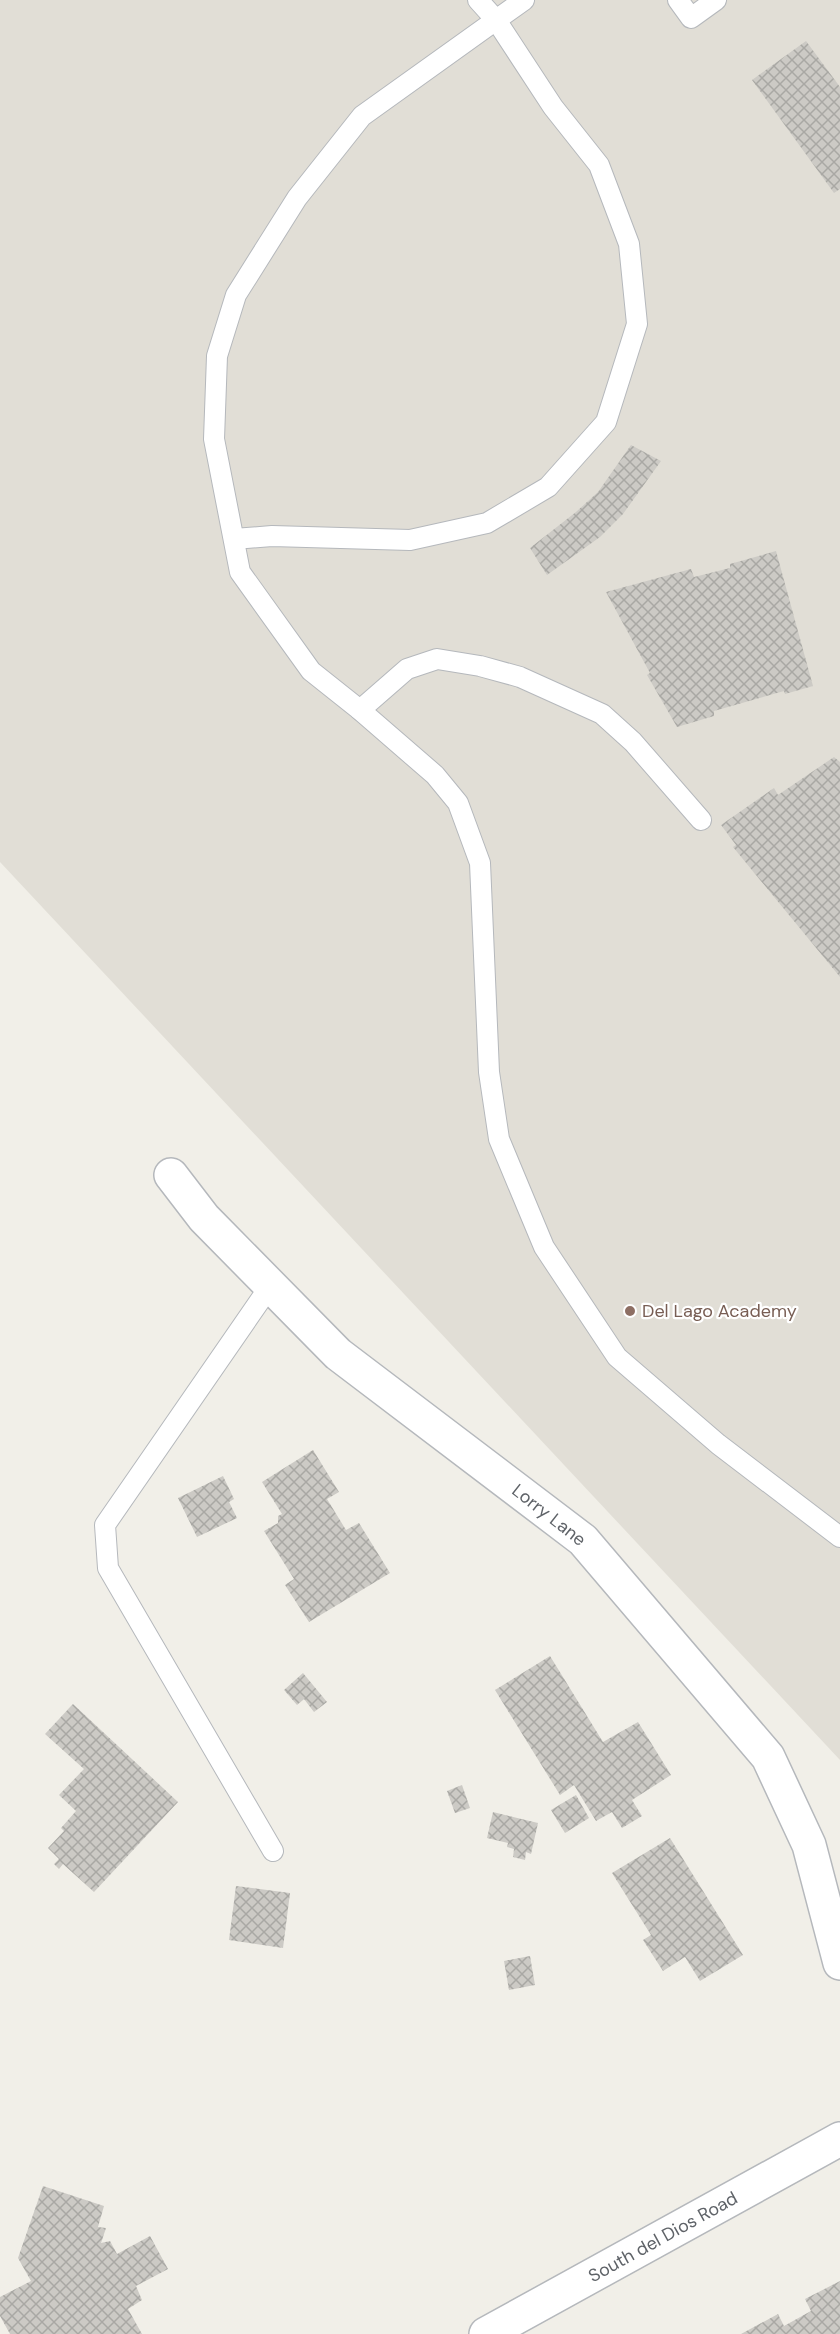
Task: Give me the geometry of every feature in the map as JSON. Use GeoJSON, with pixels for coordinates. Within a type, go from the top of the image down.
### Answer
{"type":"FeatureCollection","features":[{"type":"Feature","properties":{"kind":"street","name":"Lorry Lane"},"geometry":{"type":"LineString","coordinates":[[171,1175],[204,1218],[338,1354],[583,1540],[768,1756],[810,1845],[840,1963]]}},
{"type":"Feature","properties":{"kind":"street","name":"South del Dios Road"},"geometry":{"type":"LineString","coordinates":[[486,2334],[840,2139]]}},
{"type":"Feature","properties":{"kind":"lane"},"geometry":{"type":"LineString","coordinates":[[234,539],[272,536],[410,540],[487,523],[548,487],[606,422],[637,324],[629,244],[599,165],[553,107],[496,20],[478,0]]}},
{"type":"Feature","properties":{"kind":"lane"},"geometry":{"type":"LineString","coordinates":[[524,0],[362,116],[297,198],[236,295],[217,356],[214,439],[240,572],[311,671],[435,775],[458,802],[480,863],[489,1072],[500,1139],[544,1246],[617,1357],[718,1444],[840,1537]]}},
{"type":"Feature","properties":{"kind":"lane"},"geometry":{"type":"LineString","coordinates":[[678,0],[691,18],[716,0]]}},
{"type":"Feature","properties":{"kind":"lane"},"geometry":{"type":"LineString","coordinates":[[360,710],[407,669],[437,659],[480,666],[520,677],[602,714],[633,742],[701,820]]}},
{"type":"Feature","properties":{"kind":"lane"},"geometry":{"type":"LineString","coordinates":[[270,1286],[105,1525],[108,1568],[273,1851]]}},
{"type":"Feature","properties":{"kind":"shaded area","name":"Del Lago Academy"},"geometry":{"type":"Polygon","coordinates":[[[0,0],[840,0],[840,1760],[0,862],[0,0]]]}},
{"type":"Feature","properties":{"kind":"building"},"geometry":{"type":"Polygon","coordinates":[[[806,41],[840,87],[840,189],[834,193],[752,80],[806,41]]]}},
{"type":"Feature","properties":{"kind":"building"},"geometry":{"type":"Polygon","coordinates":[[[631,445],[661,461],[623,514],[600,537],[547,575],[530,548],[598,492],[631,445]]]}},
{"type":"Feature","properties":{"kind":"building"},"geometry":{"type":"Polygon","coordinates":[[[776,551],[813,686],[785,694],[784,691],[714,711],[714,716],[677,727],[647,675],[650,673],[606,592],[691,569],[694,577],[730,568],[730,564],[776,551]]]}},
{"type":"Feature","properties":{"kind":"building"},"geometry":{"type":"Polygon","coordinates":[[[834,757],[840,762],[840,977],[733,847],[736,845],[721,825],[774,788],[778,795],[834,757]]]}},
{"type":"Feature","properties":{"kind":"building"},"geometry":{"type":"Polygon","coordinates":[[[313,1450],[339,1492],[327,1499],[346,1530],[359,1523],[390,1573],[309,1622],[285,1585],[294,1579],[264,1531],[278,1523],[278,1516],[282,1514],[262,1482],[313,1450]]]}},
{"type":"Feature","properties":{"kind":"building"},"geometry":{"type":"Polygon","coordinates":[[[223,1476],[234,1499],[229,1502],[237,1518],[197,1537],[178,1498],[223,1476]]]}},
{"type":"Feature","properties":{"kind":"building"},"geometry":{"type":"Polygon","coordinates":[[[550,1656],[603,1742],[638,1722],[671,1775],[632,1800],[642,1816],[622,1828],[612,1812],[596,1821],[574,1785],[560,1795],[495,1690],[550,1656]]]}},
{"type":"Feature","properties":{"kind":"building"},"geometry":{"type":"Polygon","coordinates":[[[303,1673],[327,1702],[314,1712],[304,1699],[297,1705],[284,1690],[303,1673]]]}},
{"type":"Feature","properties":{"kind":"building"},"geometry":{"type":"Polygon","coordinates":[[[73,1704],[178,1802],[94,1892],[63,1864],[59,1869],[54,1864],[59,1859],[48,1848],[64,1831],[61,1828],[76,1811],[59,1795],[84,1769],[45,1734],[73,1704]]]}},
{"type":"Feature","properties":{"kind":"building"},"geometry":{"type":"Polygon","coordinates":[[[462,1785],[470,1808],[455,1813],[447,1791],[462,1785]]]}},
{"type":"Feature","properties":{"kind":"building"},"geometry":{"type":"Polygon","coordinates":[[[576,1795],[589,1818],[565,1833],[551,1810],[576,1795]]]}},
{"type":"Feature","properties":{"kind":"building"},"geometry":{"type":"Polygon","coordinates":[[[493,1812],[538,1823],[531,1854],[526,1852],[525,1860],[513,1857],[514,1849],[507,1847],[508,1843],[487,1838],[493,1812]]]}},
{"type":"Feature","properties":{"kind":"building"},"geometry":{"type":"Polygon","coordinates":[[[670,1838],[743,1955],[700,1981],[685,1957],[663,1971],[643,1940],[651,1935],[612,1873],[670,1838]]]}},
{"type":"Feature","properties":{"kind":"building"},"geometry":{"type":"Polygon","coordinates":[[[236,1886],[290,1893],[283,1948],[229,1940],[236,1886]]]}},
{"type":"Feature","properties":{"kind":"building"},"geometry":{"type":"Polygon","coordinates":[[[530,1956],[535,1985],[509,1990],[504,1961],[530,1956]]]}},
{"type":"Feature","properties":{"kind":"building"},"geometry":{"type":"Polygon","coordinates":[[[43,2186],[104,2206],[98,2227],[106,2228],[101,2243],[110,2241],[117,2254],[150,2236],[168,2269],[136,2286],[142,2300],[128,2309],[142,2334],[10,2334],[0,2316],[0,2297],[31,2281],[18,2258],[43,2186]]]}},
{"type":"Feature","properties":{"kind":"building"},"geometry":{"type":"Polygon","coordinates":[[[840,2281],[840,2334],[741,2334],[778,2314],[784,2326],[811,2311],[805,2299],[840,2281]]]}},
{"type":"Feature","properties":{"kind":"place","name":"Del Lago Academy"},"geometry":{"type":"Point","coordinates":[630,1311]}}]}
